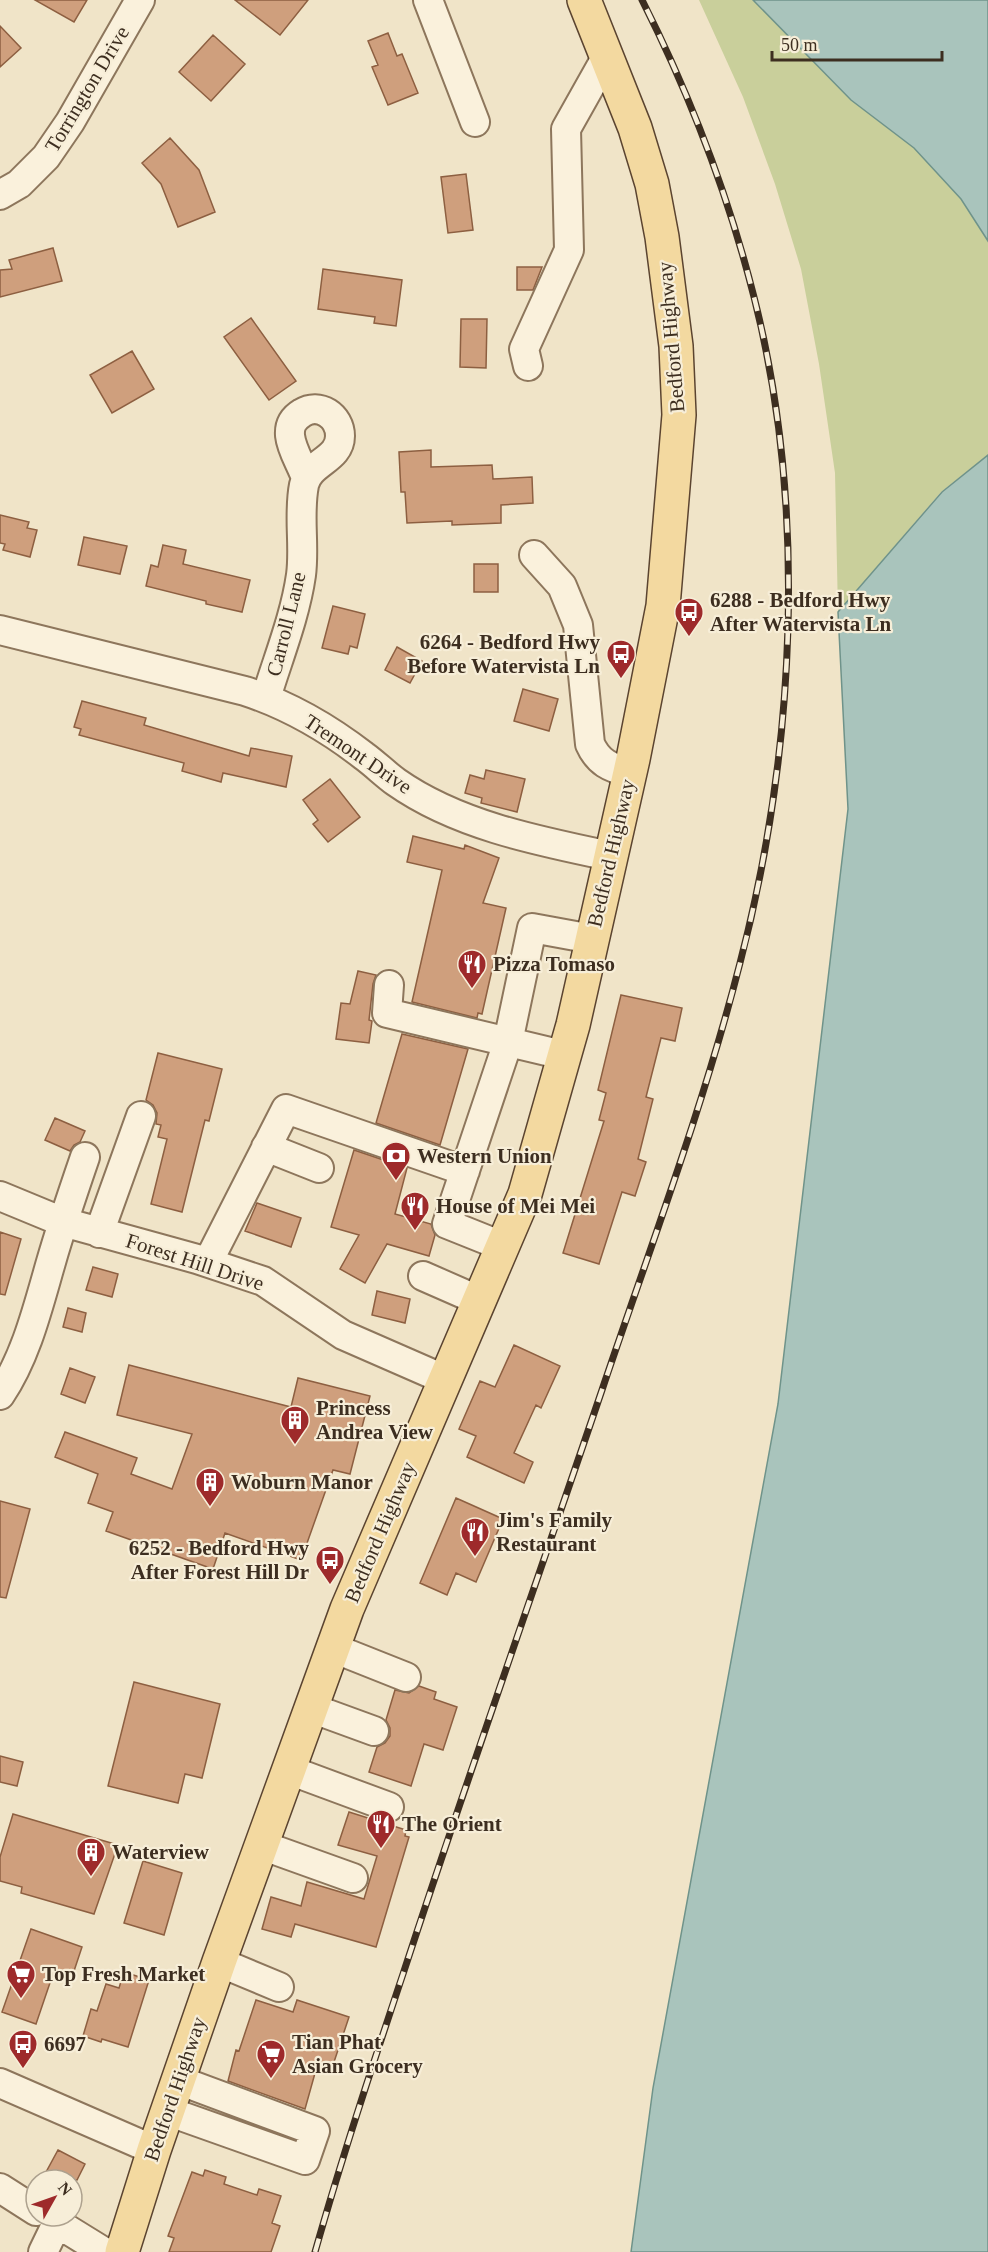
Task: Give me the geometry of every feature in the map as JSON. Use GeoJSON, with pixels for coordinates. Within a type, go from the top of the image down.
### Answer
{"type":"FeatureCollection","features":[{"type":"Feature","properties":{"kind":"main road","name":"Bedford Highway"},"geometry":{"type":"LineString","coordinates":[[122,2252],[167,2111],[219,1962],[347,1609],[525,1194],[573,1025],[629,772],[663,606],[679,415],[676,346],[652,184],[635,128],[584,0]]}},
{"type":"Feature","properties":{"kind":"street","name":"Torrington Drive"},"geometry":{"type":"LineString","coordinates":[[0,195],[19,184],[46,157],[70,122],[140,0]]}},
{"type":"Feature","properties":{"kind":"street"},"geometry":{"type":"LineString","coordinates":[[428,0],[475,122]]}},
{"type":"Feature","properties":{"kind":"street"},"geometry":{"type":"LineString","coordinates":[[528,366],[524,349],[569,250],[566,129],[607,56]]}},
{"type":"Feature","properties":{"kind":"street","name":"Carroll Lane"},"geometry":{"type":"LineString","coordinates":[[266,698],[298,592],[302,553],[301,506],[306,478]]}},
{"type":"Feature","properties":{"kind":"street"},"geometry":{"type":"LineString","coordinates":[[534,555],[562,586],[578,625],[590,744],[597,756],[607,765],[629,772]]}},
{"type":"Feature","properties":{"kind":"street","name":"Tremont Drive"},"geometry":{"type":"LineString","coordinates":[[0,630],[266,698],[313,721],[365,756],[396,782],[443,809],[527,839],[610,856]]}},
{"type":"Feature","properties":{"kind":"street"},"geometry":{"type":"LineString","coordinates":[[502,1246],[447,1224],[508,1042],[532,928],[592,939]]}},
{"type":"Feature","properties":{"kind":"street"},"geometry":{"type":"LineString","coordinates":[[389,985],[387,1013],[563,1055]]}},
{"type":"Feature","properties":{"kind":"street"},"geometry":{"type":"LineString","coordinates":[[208,1262],[286,1109],[465,1171]]}},
{"type":"Feature","properties":{"kind":"street"},"geometry":{"type":"LineString","coordinates":[[99,1233],[141,1116]]}},
{"type":"Feature","properties":{"kind":"street"},"geometry":{"type":"LineString","coordinates":[[266,1147],[319,1167]]}},
{"type":"Feature","properties":{"kind":"street"},"geometry":{"type":"LineString","coordinates":[[0,1395],[9,1382],[34,1320],[85,1157]]}},
{"type":"Feature","properties":{"kind":"street","name":"Forest Hill Drive"},"geometry":{"type":"LineString","coordinates":[[0,1196],[63,1222],[208,1262],[263,1281],[343,1335],[446,1380]]}},
{"type":"Feature","properties":{"kind":"street"},"geometry":{"type":"LineString","coordinates":[[423,1276],[480,1301]]}},
{"type":"Feature","properties":{"kind":"street"},"geometry":{"type":"LineString","coordinates":[[333,1648],[406,1677]]}},
{"type":"Feature","properties":{"kind":"street"},"geometry":{"type":"LineString","coordinates":[[311,1708],[374,1731]]}},
{"type":"Feature","properties":{"kind":"street"},"geometry":{"type":"LineString","coordinates":[[288,1770],[388,1807]]}},
{"type":"Feature","properties":{"kind":"street"},"geometry":{"type":"LineString","coordinates":[[261,1845],[353,1878]]}},
{"type":"Feature","properties":{"kind":"street"},"geometry":{"type":"LineString","coordinates":[[219,1962],[279,1987]]}},
{"type":"Feature","properties":{"kind":"street"},"geometry":{"type":"LineString","coordinates":[[167,2111],[305,2160],[315,2131],[178,2080]]}},
{"type":"Feature","properties":{"kind":"street"},"geometry":{"type":"LineString","coordinates":[[0,2083],[154,2150]]}},
{"type":"Feature","properties":{"kind":"street"},"geometry":{"type":"LineString","coordinates":[[202,2123],[213,2093]]}},
{"type":"Feature","properties":{"kind":"street"},"geometry":{"type":"LineString","coordinates":[[0,2188],[24,2203]]}},
{"type":"Feature","properties":{"kind":"street"},"geometry":{"type":"LineString","coordinates":[[44,2252],[45,2228]]}},
{"type":"Feature","properties":{"kind":"street"},"geometry":{"type":"LineString","coordinates":[[64,2228],[104,2252]]}},
{"type":"Feature","properties":{"kind":"green space"},"geometry":{"type":"Polygon","coordinates":[[[699,0],[753,0],[851,100],[914,148],[961,199],[988,241],[988,455],[941,492],[838,612],[835,473],[819,364],[801,269],[775,184],[743,97],[699,0]]]}},
{"type":"Feature","properties":{"kind":"water"},"geometry":{"type":"Polygon","coordinates":[[[753,0],[988,0],[988,241],[961,199],[914,148],[851,100],[753,0]]]}},
{"type":"Feature","properties":{"kind":"water"},"geometry":{"type":"Polygon","coordinates":[[[988,455],[988,2252],[631,2252],[653,2088],[778,1404],[848,809],[838,612],[942,492],[988,455]]]}},
{"type":"Feature","properties":{"kind":"building"},"geometry":{"type":"Polygon","coordinates":[[[35,0],[87,0],[74,22],[35,0]]]}},
{"type":"Feature","properties":{"kind":"building"},"geometry":{"type":"Polygon","coordinates":[[[235,0],[308,0],[280,35],[235,0]]]}},
{"type":"Feature","properties":{"kind":"building"},"geometry":{"type":"Polygon","coordinates":[[[0,26],[21,48],[0,67],[0,26]]]}},
{"type":"Feature","properties":{"kind":"building"},"geometry":{"type":"Polygon","coordinates":[[[388,33],[397,56],[402,54],[418,93],[388,105],[372,67],[378,65],[368,41],[388,33]]]}},
{"type":"Feature","properties":{"kind":"building"},"geometry":{"type":"Polygon","coordinates":[[[213,35],[245,64],[211,101],[179,72],[213,35]]]}},
{"type":"Feature","properties":{"kind":"building"},"geometry":{"type":"Polygon","coordinates":[[[170,138],[199,170],[215,212],[178,227],[161,184],[142,163],[170,138]]]}},
{"type":"Feature","properties":{"kind":"building"},"geometry":{"type":"Polygon","coordinates":[[[466,174],[473,230],[448,233],[441,177],[466,174]]]}},
{"type":"Feature","properties":{"kind":"building"},"geometry":{"type":"Polygon","coordinates":[[[53,248],[62,281],[0,297],[0,270],[12,269],[9,260],[53,248]]]}},
{"type":"Feature","properties":{"kind":"building"},"geometry":{"type":"Polygon","coordinates":[[[517,267],[542,267],[533,290],[517,290],[517,267]]]}},
{"type":"Feature","properties":{"kind":"building"},"geometry":{"type":"Polygon","coordinates":[[[323,269],[402,280],[396,326],[374,323],[375,317],[318,309],[323,269]]]}},
{"type":"Feature","properties":{"kind":"building"},"geometry":{"type":"Polygon","coordinates":[[[251,318],[296,381],[269,400],[224,337],[251,318]]]}},
{"type":"Feature","properties":{"kind":"building"},"geometry":{"type":"Polygon","coordinates":[[[461,319],[487,319],[486,368],[460,367],[461,319]]]}},
{"type":"Feature","properties":{"kind":"building"},"geometry":{"type":"Polygon","coordinates":[[[132,351],[154,389],[112,413],[90,375],[132,351]]]}},
{"type":"Feature","properties":{"kind":"building"},"geometry":{"type":"Polygon","coordinates":[[[431,450],[431,467],[492,465],[493,479],[532,477],[533,503],[501,505],[501,523],[452,525],[452,521],[407,523],[405,492],[401,492],[399,452],[431,450]]]}},
{"type":"Feature","properties":{"kind":"building"},"geometry":{"type":"Polygon","coordinates":[[[0,515],[29,522],[27,528],[37,530],[30,557],[3,550],[5,544],[0,543],[0,515]]]}},
{"type":"Feature","properties":{"kind":"building"},"geometry":{"type":"Polygon","coordinates":[[[84,537],[127,546],[120,574],[78,565],[84,537]]]}},
{"type":"Feature","properties":{"kind":"building"},"geometry":{"type":"Polygon","coordinates":[[[163,545],[186,550],[183,564],[250,580],[242,612],[146,586],[151,565],[158,567],[163,545]]]}},
{"type":"Feature","properties":{"kind":"building"},"geometry":{"type":"Polygon","coordinates":[[[474,564],[498,564],[498,592],[474,592],[474,564]]]}},
{"type":"Feature","properties":{"kind":"building"},"geometry":{"type":"Polygon","coordinates":[[[333,606],[365,614],[357,648],[350,646],[348,654],[322,648],[333,606]]]}},
{"type":"Feature","properties":{"kind":"building"},"geometry":{"type":"Polygon","coordinates":[[[397,647],[422,661],[410,683],[385,670],[397,647]]]}},
{"type":"Feature","properties":{"kind":"building"},"geometry":{"type":"Polygon","coordinates":[[[523,689],[558,699],[549,731],[514,721],[523,689]]]}},
{"type":"Feature","properties":{"kind":"building"},"geometry":{"type":"Polygon","coordinates":[[[82,701],[146,718],[144,725],[249,756],[251,748],[292,756],[286,787],[223,773],[221,782],[182,771],[184,763],[79,735],[81,729],[74,727],[82,701]]]}},
{"type":"Feature","properties":{"kind":"building"},"geometry":{"type":"Polygon","coordinates":[[[486,770],[525,779],[517,812],[481,803],[482,798],[465,793],[470,775],[484,779],[486,770]]]}},
{"type":"Feature","properties":{"kind":"building"},"geometry":{"type":"Polygon","coordinates":[[[330,779],[360,817],[328,842],[313,824],[318,820],[303,800],[330,779]]]}},
{"type":"Feature","properties":{"kind":"building"},"geometry":{"type":"Polygon","coordinates":[[[413,836],[464,849],[465,845],[499,858],[483,903],[506,908],[482,1014],[478,1013],[477,1018],[412,1002],[442,870],[407,862],[413,836]]]}},
{"type":"Feature","properties":{"kind":"building"},"geometry":{"type":"Polygon","coordinates":[[[358,971],[376,975],[369,1020],[372,1021],[369,1043],[336,1039],[341,1003],[350,1004],[358,971]]]}},
{"type":"Feature","properties":{"kind":"building"},"geometry":{"type":"Polygon","coordinates":[[[621,995],[682,1008],[675,1041],[661,1038],[646,1097],[653,1099],[638,1159],[646,1162],[635,1196],[622,1192],[599,1264],[563,1253],[604,1121],[599,1120],[606,1093],[598,1090],[621,995]]]}},
{"type":"Feature","properties":{"kind":"building"},"geometry":{"type":"Polygon","coordinates":[[[402,1034],[468,1049],[440,1145],[376,1123],[402,1034]]]}},
{"type":"Feature","properties":{"kind":"building"},"geometry":{"type":"Polygon","coordinates":[[[158,1053],[222,1069],[209,1121],[205,1120],[182,1212],[151,1204],[167,1139],[158,1137],[161,1125],[156,1124],[157,1113],[153,1105],[146,1100],[158,1053]]]}},
{"type":"Feature","properties":{"kind":"building"},"geometry":{"type":"Polygon","coordinates":[[[55,1118],[85,1131],[80,1142],[70,1151],[45,1140],[55,1118]]]}},
{"type":"Feature","properties":{"kind":"building"},"geometry":{"type":"Polygon","coordinates":[[[354,1150],[407,1168],[395,1214],[431,1224],[435,1235],[429,1256],[387,1244],[365,1283],[340,1269],[359,1235],[331,1227],[354,1150]]]}},
{"type":"Feature","properties":{"kind":"building"},"geometry":{"type":"Polygon","coordinates":[[[257,1203],[301,1218],[291,1247],[245,1231],[257,1203]]]}},
{"type":"Feature","properties":{"kind":"building"},"geometry":{"type":"Polygon","coordinates":[[[0,1232],[21,1239],[5,1295],[0,1294],[0,1232]]]}},
{"type":"Feature","properties":{"kind":"building"},"geometry":{"type":"Polygon","coordinates":[[[93,1267],[118,1274],[112,1297],[86,1290],[93,1267]]]}},
{"type":"Feature","properties":{"kind":"building"},"geometry":{"type":"Polygon","coordinates":[[[377,1291],[410,1299],[405,1323],[372,1315],[377,1291]]]}},
{"type":"Feature","properties":{"kind":"building"},"geometry":{"type":"Polygon","coordinates":[[[68,1308],[86,1313],[82,1332],[63,1327],[68,1308]]]}},
{"type":"Feature","properties":{"kind":"building"},"geometry":{"type":"Polygon","coordinates":[[[514,1345],[560,1366],[541,1408],[536,1405],[514,1453],[533,1462],[524,1483],[467,1457],[476,1436],[459,1429],[480,1381],[495,1387],[514,1345]]]}},
{"type":"Feature","properties":{"kind":"building"},"geometry":{"type":"Polygon","coordinates":[[[129,1365],[291,1407],[298,1378],[370,1396],[350,1474],[333,1470],[301,1560],[225,1533],[213,1569],[106,1531],[113,1512],[88,1503],[98,1474],[55,1457],[65,1432],[137,1458],[131,1474],[172,1489],[192,1434],[117,1415],[129,1365]]]}},
{"type":"Feature","properties":{"kind":"building"},"geometry":{"type":"Polygon","coordinates":[[[70,1368],[95,1377],[85,1403],[61,1394],[70,1368]]]}},
{"type":"Feature","properties":{"kind":"building"},"geometry":{"type":"Polygon","coordinates":[[[456,1498],[503,1519],[476,1582],[456,1573],[447,1595],[420,1583],[456,1498]]]}},
{"type":"Feature","properties":{"kind":"building"},"geometry":{"type":"Polygon","coordinates":[[[0,1501],[30,1509],[6,1598],[0,1597],[0,1501]]]}},
{"type":"Feature","properties":{"kind":"building"},"geometry":{"type":"Polygon","coordinates":[[[134,1682],[220,1704],[202,1778],[185,1774],[178,1803],[108,1786],[134,1682]]]}},
{"type":"Feature","properties":{"kind":"building"},"geometry":{"type":"Polygon","coordinates":[[[419,1686],[436,1692],[434,1699],[457,1707],[443,1750],[424,1744],[411,1786],[369,1772],[377,1747],[385,1743],[390,1736],[390,1728],[386,1720],[395,1690],[409,1693],[419,1686]]]}},
{"type":"Feature","properties":{"kind":"building"},"geometry":{"type":"Polygon","coordinates":[[[0,1756],[23,1762],[17,1786],[0,1782],[0,1756]]]}},
{"type":"Feature","properties":{"kind":"building"},"geometry":{"type":"Polygon","coordinates":[[[349,1812],[406,1830],[405,1836],[409,1837],[376,1947],[295,1924],[291,1937],[262,1929],[271,1897],[301,1906],[307,1882],[364,1899],[377,1856],[338,1845],[349,1812]]]}},
{"type":"Feature","properties":{"kind":"building","name":"Waterview"},"geometry":{"type":"Polygon","coordinates":[[[13,1814],[118,1845],[94,1914],[21,1893],[22,1887],[0,1881],[0,1857],[13,1814]]]}},
{"type":"Feature","properties":{"kind":"building"},"geometry":{"type":"Polygon","coordinates":[[[143,1861],[182,1873],[164,1935],[124,1923],[143,1861]]]}},
{"type":"Feature","properties":{"kind":"building"},"geometry":{"type":"Polygon","coordinates":[[[31,1929],[82,1947],[72,1977],[54,1971],[36,2024],[2,2012],[31,1929]]]}},
{"type":"Feature","properties":{"kind":"building"},"geometry":{"type":"Polygon","coordinates":[[[124,1972],[149,1980],[128,2047],[83,2036],[91,2009],[97,2011],[106,1984],[119,1988],[124,1972]]]}},
{"type":"Feature","properties":{"kind":"building"},"geometry":{"type":"Polygon","coordinates":[[[256,2000],[293,2012],[297,2000],[349,2017],[331,2071],[317,2066],[305,2109],[228,2081],[236,2050],[239,2051],[256,2000]]]}},
{"type":"Feature","properties":{"kind":"building"},"geometry":{"type":"Polygon","coordinates":[[[58,2150],[85,2164],[83,2168],[48,2168],[58,2150]]]}},
{"type":"Feature","properties":{"kind":"building"},"geometry":{"type":"Polygon","coordinates":[[[205,2170],[226,2177],[224,2184],[257,2195],[259,2189],[281,2196],[272,2223],[280,2226],[271,2252],[169,2252],[174,2238],[168,2236],[192,2172],[203,2176],[205,2170]]]}},
{"type":"Feature","properties":{"kind":"railway"},"geometry":{"type":"LineString","coordinates":[[315,2252],[358,2111],[428,1898],[710,1071],[759,883],[773,800],[783,716],[788,631],[788,546],[782,461],[771,378],[754,297],[720,183],[692,109],[642,0]]}},
{"type":"Feature","properties":{"kind":"place","name":"6288 - Bedford Hwy After Watervista Ln"},"geometry":{"type":"Point","coordinates":[689,638]}},
{"type":"Feature","properties":{"kind":"place","name":"6264 - Bedford Hwy Before Watervista Ln"},"geometry":{"type":"Point","coordinates":[621,680]}},
{"type":"Feature","properties":{"kind":"place","name":"Pizza Tomaso"},"geometry":{"type":"Point","coordinates":[472,990]}},
{"type":"Feature","properties":{"kind":"place","name":"Western Union"},"geometry":{"type":"Point","coordinates":[396,1182]}},
{"type":"Feature","properties":{"kind":"place","name":"House of Mei Mei"},"geometry":{"type":"Point","coordinates":[415,1232]}},
{"type":"Feature","properties":{"kind":"place","name":"Princess Andrea View"},"geometry":{"type":"Point","coordinates":[295,1446]}},
{"type":"Feature","properties":{"kind":"place","name":"Woburn Manor"},"geometry":{"type":"Point","coordinates":[210,1508]}},
{"type":"Feature","properties":{"kind":"place","name":"Jim's Family Restaurant"},"geometry":{"type":"Point","coordinates":[475,1558]}},
{"type":"Feature","properties":{"kind":"place","name":"6252 - Bedford Hwy After Forest Hill Dr"},"geometry":{"type":"Point","coordinates":[330,1586]}},
{"type":"Feature","properties":{"kind":"place","name":"The Orient"},"geometry":{"type":"Point","coordinates":[381,1850]}},
{"type":"Feature","properties":{"kind":"place","name":"Waterview"},"geometry":{"type":"Point","coordinates":[91,1878]}},
{"type":"Feature","properties":{"kind":"place","name":"Top Fresh Market"},"geometry":{"type":"Point","coordinates":[21,2000]}},
{"type":"Feature","properties":{"kind":"place","name":"6697"},"geometry":{"type":"Point","coordinates":[23,2070]}},
{"type":"Feature","properties":{"kind":"place","name":"Tian Phat Asian Grocery"},"geometry":{"type":"Point","coordinates":[271,2080]}}]}
